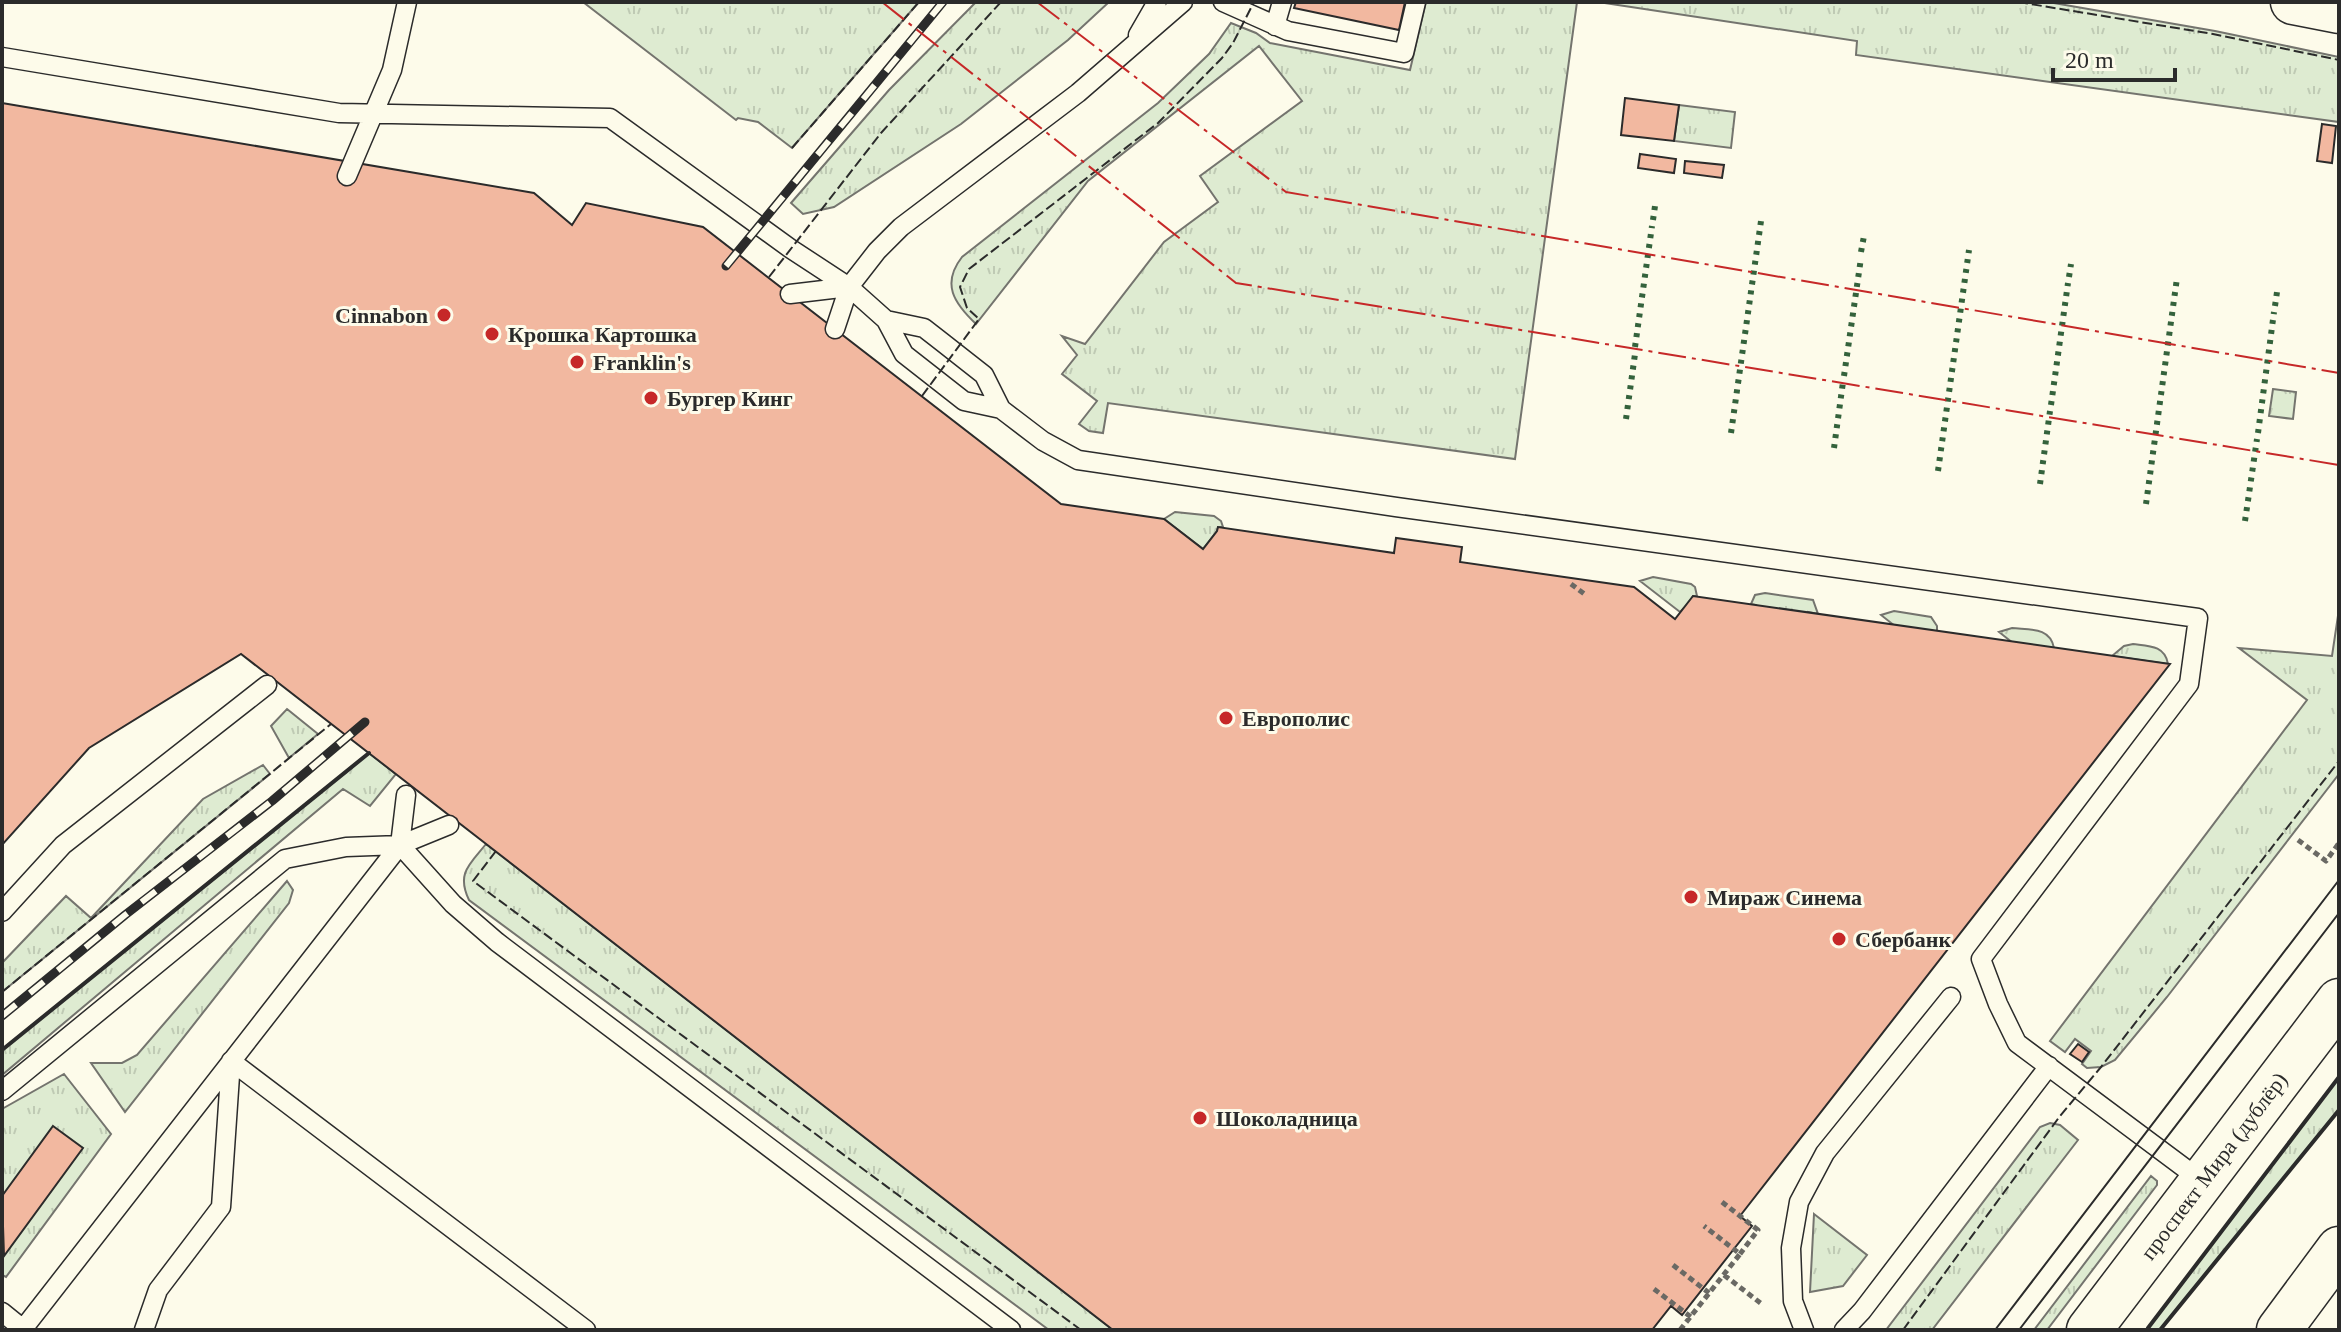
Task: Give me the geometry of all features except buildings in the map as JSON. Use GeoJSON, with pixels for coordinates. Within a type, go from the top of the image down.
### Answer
{"type":"FeatureCollection","features":[{"type":"Feature","properties":{"kind":"main road"},"geometry":{"type":"LineString","coordinates":[[2293,2],[2339,11]]}},
{"type":"Feature","properties":{"kind":"main road","name":"проспект Мира (дублёр)"},"geometry":{"type":"LineString","coordinates":[[2089,1330],[2339,1001]]}},
{"type":"Feature","properties":{"kind":"main road"},"geometry":{"type":"LineString","coordinates":[[2279,1330],[2339,1249]]}},
{"type":"Feature","properties":{"kind":"lane"},"geometry":{"type":"LineString","coordinates":[[347,176],[392,70],[407,2]]}},
{"type":"Feature","properties":{"kind":"lane"},"geometry":{"type":"LineString","coordinates":[[1132,44],[1157,2]]}},
{"type":"Feature","properties":{"kind":"lane"},"geometry":{"type":"LineString","coordinates":[[835,329],[849,287],[901,227],[1078,93],[1183,2]]}},
{"type":"Feature","properties":{"kind":"lane"},"geometry":{"type":"LineString","coordinates":[[1223,2],[1288,31],[1404,53],[1416,2]]}},
{"type":"Feature","properties":{"kind":"lane"},"geometry":{"type":"LineString","coordinates":[[1275,26],[1282,2]]}},
{"type":"Feature","properties":{"kind":"lane"},"geometry":{"type":"LineString","coordinates":[[2,57],[339,113],[610,118],[791,249],[849,287],[886,320],[904,354],[964,401],[1001,409],[1043,441],[1078,460],[2198,618],[2189,684],[1981,959],[2017,1043],[2202,1181]]}},
{"type":"Feature","properties":{"kind":"lane"},"geometry":{"type":"LineString","coordinates":[[790,294],[849,287]]}},
{"type":"Feature","properties":{"kind":"lane"},"geometry":{"type":"LineString","coordinates":[[886,320],[924,328],[984,375],[1001,409]]}},
{"type":"Feature","properties":{"kind":"lane"},"geometry":{"type":"LineString","coordinates":[[2,912],[63,845],[267,685]]}},
{"type":"Feature","properties":{"kind":"lane"},"geometry":{"type":"LineString","coordinates":[[2,1312],[23,1329],[400,845],[406,795]]}},
{"type":"Feature","properties":{"kind":"lane"},"geometry":{"type":"LineString","coordinates":[[2,1091],[285,859],[346,847],[400,845],[449,825]]}},
{"type":"Feature","properties":{"kind":"lane"},"geometry":{"type":"LineString","coordinates":[[400,845],[453,904],[497,942],[1011,1330]]}},
{"type":"Feature","properties":{"kind":"lane"},"geometry":{"type":"LineString","coordinates":[[1804,1330],[1793,1301],[1791,1248],[1799,1202],[1825,1153],[1951,997]]}},
{"type":"Feature","properties":{"kind":"lane"},"geometry":{"type":"LineString","coordinates":[[144,1330],[158,1290],[221,1207],[231,1061]]}},
{"type":"Feature","properties":{"kind":"lane"},"geometry":{"type":"LineString","coordinates":[[231,1061],[586,1330]]}},
{"type":"Feature","properties":{"kind":"lane"},"geometry":{"type":"LineString","coordinates":[[1844,1330],[1862,1311],[2049,1066]]}},
{"type":"Feature","properties":{"kind":"path"},"geometry":{"type":"LineString","coordinates":[[1571,584],[1587,596]]}},
{"type":"Feature","properties":{"kind":"path"},"geometry":{"type":"LineString","coordinates":[[2298,840],[2326,861],[2339,843]]}},
{"type":"Feature","properties":{"kind":"path"},"geometry":{"type":"LineString","coordinates":[[1680,1330],[1758,1230],[1722,1202]]}},
{"type":"Feature","properties":{"kind":"path"},"geometry":{"type":"LineString","coordinates":[[1704,1226],[1740,1254]]}},
{"type":"Feature","properties":{"kind":"path"},"geometry":{"type":"LineString","coordinates":[[1673,1265],[1709,1293]]}},
{"type":"Feature","properties":{"kind":"path"},"geometry":{"type":"LineString","coordinates":[[1654,1289],[1691,1317]]}},
{"type":"Feature","properties":{"kind":"green space"},"geometry":{"type":"Polygon","coordinates":[[[583,2],[919,2],[792,148],[758,122],[736,120],[583,2]]]}},
{"type":"Feature","properties":{"kind":"green space"},"geometry":{"type":"Polygon","coordinates":[[[976,2],[1109,2],[1068,40],[961,124],[834,207],[803,214],[791,203],[889,90],[976,2]]]}},
{"type":"Feature","properties":{"kind":"green space"},"geometry":{"type":"Polygon","coordinates":[[[1426,2],[1577,2],[1515,459],[1108,403],[1103,433],[1089,431],[1079,424],[1097,401],[1062,374],[1077,355],[1062,336],[1085,344],[1164,242],[1218,202],[1200,176],[1302,101],[1259,46],[1088,181],[976,324],[956,301],[951,285],[952,276],[962,257],[1158,103],[1209,54],[1231,23],[1256,33],[1270,43],[1410,70],[1426,2]]]}},
{"type":"Feature","properties":{"kind":"green space"},"geometry":{"type":"Polygon","coordinates":[[[1598,2],[2048,2],[2215,31],[2339,57],[2339,122],[1856,55],[1857,41],[1598,2]]]}},
{"type":"Feature","properties":{"kind":"green space"},"geometry":{"type":"Polygon","coordinates":[[[1679,105],[1735,112],[1731,148],[1674,141],[1679,105]]]}},
{"type":"Feature","properties":{"kind":"green space"},"geometry":{"type":"Polygon","coordinates":[[[2273,389],[2296,392],[2293,419],[2269,416],[2273,389]]]}},
{"type":"Feature","properties":{"kind":"green space"},"geometry":{"type":"Polygon","coordinates":[[[1175,512],[1214,516],[1223,527],[1218,527],[1203,549],[1164,519],[1175,512]]]}},
{"type":"Feature","properties":{"kind":"green space"},"geometry":{"type":"Polygon","coordinates":[[[1653,577],[1691,584],[1697,596],[1693,596],[1686,611],[1683,609],[1680,612],[1640,581],[1653,577]]]}},
{"type":"Feature","properties":{"kind":"green space"},"geometry":{"type":"Polygon","coordinates":[[[1765,593],[1813,600],[1818,614],[1808,612],[1807,617],[1755,609],[1756,605],[1751,604],[1755,595],[1765,593]]]}},
{"type":"Feature","properties":{"kind":"green space"},"geometry":{"type":"Polygon","coordinates":[[[2339,609],[2339,774],[2115,1060],[2101,1067],[2087,1068],[2082,1064],[2091,1051],[2075,1039],[2065,1052],[2050,1041],[2307,700],[2239,648],[2332,656],[2339,609]]]}},
{"type":"Feature","properties":{"kind":"green space"},"geometry":{"type":"Polygon","coordinates":[[[1894,611],[1931,617],[1937,631],[1919,645],[1881,615],[1894,611]]]}},
{"type":"Feature","properties":{"kind":"green space"},"geometry":{"type":"Polygon","coordinates":[[[2012,628],[2044,633],[2054,648],[2037,662],[1999,632],[2012,628]]]}},
{"type":"Feature","properties":{"kind":"green space"},"geometry":{"type":"Polygon","coordinates":[[[2133,644],[2160,650],[2168,664],[2112,656],[2124,646],[2133,644]]]}},
{"type":"Feature","properties":{"kind":"green space"},"geometry":{"type":"Polygon","coordinates":[[[287,709],[318,734],[289,758],[271,726],[287,709]]]}},
{"type":"Feature","properties":{"kind":"green space"},"geometry":{"type":"Polygon","coordinates":[[[369,753],[396,774],[370,806],[343,789],[2,1075],[2,1050],[369,753]]]}},
{"type":"Feature","properties":{"kind":"green space"},"geometry":{"type":"Polygon","coordinates":[[[263,765],[270,774],[2,992],[2,963],[66,896],[91,918],[203,799],[263,765]]]}},
{"type":"Feature","properties":{"kind":"green space"},"geometry":{"type":"Polygon","coordinates":[[[486,844],[1113,1330],[1049,1330],[469,900],[464,876],[470,863],[486,844]]]}},
{"type":"Feature","properties":{"kind":"green space"},"geometry":{"type":"Polygon","coordinates":[[[287,881],[293,890],[289,903],[125,1112],[91,1063],[122,1063],[137,1055],[287,881]]]}},
{"type":"Feature","properties":{"kind":"green space"},"geometry":{"type":"Polygon","coordinates":[[[64,1074],[111,1134],[6,1277],[2,1275],[2,1109],[64,1074]]]}},
{"type":"Feature","properties":{"kind":"green space"},"geometry":{"type":"Polygon","coordinates":[[[2339,1077],[2339,1110],[2160,1330],[2147,1330],[2339,1077]]]}},
{"type":"Feature","properties":{"kind":"green space"},"geometry":{"type":"Polygon","coordinates":[[[2050,1123],[2060,1125],[2078,1140],[1932,1330],[1886,1330],[2040,1127],[2050,1123]]]}},
{"type":"Feature","properties":{"kind":"green space"},"geometry":{"type":"Polygon","coordinates":[[[2151,1176],[2157,1185],[2047,1330],[2034,1330],[2151,1176]]]}},
{"type":"Feature","properties":{"kind":"green space"},"geometry":{"type":"Polygon","coordinates":[[[1814,1214],[1867,1255],[1843,1286],[1810,1292],[1814,1214]]]}},
{"type":"Feature","properties":{"kind":"tram line"},"geometry":{"type":"LineString","coordinates":[[1995,1330],[2339,880]]}},
{"type":"Feature","properties":{"kind":"tram line"},"geometry":{"type":"LineString","coordinates":[[2019,1330],[2339,913]]}},
{"type":"Feature","properties":{"kind":"railway"},"geometry":{"type":"LineString","coordinates":[[726,266],[943,2]]}},
{"type":"Feature","properties":{"kind":"railway"},"geometry":{"type":"LineString","coordinates":[[2,1016],[272,801],[365,722]]}},
{"type":"Feature","properties":{"kind":"hedge"},"geometry":{"type":"LineString","coordinates":[[1653,220],[1655,206]]}},
{"type":"Feature","properties":{"kind":"hedge"},"geometry":{"type":"LineString","coordinates":[[1731,433],[1761,221]]}},
{"type":"Feature","properties":{"kind":"hedge"},"geometry":{"type":"LineString","coordinates":[[1635,347],[1652,226]]}},
{"type":"Feature","properties":{"kind":"hedge"},"geometry":{"type":"LineString","coordinates":[[1861,252],[1864,236]]}},
{"type":"Feature","properties":{"kind":"hedge"},"geometry":{"type":"LineString","coordinates":[[1938,471],[1969,250]]}},
{"type":"Feature","properties":{"kind":"hedge"},"geometry":{"type":"LineString","coordinates":[[1844,376],[1861,258]]}},
{"type":"Feature","properties":{"kind":"hedge"},"geometry":{"type":"LineString","coordinates":[[2069,277],[2071,264]]}},
{"type":"Feature","properties":{"kind":"hedge"},"geometry":{"type":"LineString","coordinates":[[2146,504],[2177,278]]}},
{"type":"Feature","properties":{"kind":"hedge"},"geometry":{"type":"LineString","coordinates":[[2051,405],[2068,283]]}},
{"type":"Feature","properties":{"kind":"hedge"},"geometry":{"type":"LineString","coordinates":[[2275,306],[2277,292]]}},
{"type":"Feature","properties":{"kind":"hedge"},"geometry":{"type":"LineString","coordinates":[[2258,433],[2274,312]]}},
{"type":"Feature","properties":{"kind":"hedge"},"geometry":{"type":"LineString","coordinates":[[1626,419],[1635,354]]}},
{"type":"Feature","properties":{"kind":"hedge"},"geometry":{"type":"LineString","coordinates":[[1834,448],[1843,382]]}},
{"type":"Feature","properties":{"kind":"hedge"},"geometry":{"type":"LineString","coordinates":[[2040,484],[2050,411]]}},
{"type":"Feature","properties":{"kind":"hedge"},"geometry":{"type":"LineString","coordinates":[[2245,521],[2257,439]]}},
{"type":"Feature","properties":{"kind":"fence"},"geometry":{"type":"LineString","coordinates":[[792,148],[919,2]]}},
{"type":"Feature","properties":{"kind":"fence"},"geometry":{"type":"LineString","coordinates":[[769,277],[881,133],[1001,2]]}},
{"type":"Feature","properties":{"kind":"fence"},"geometry":{"type":"LineString","coordinates":[[922,396],[979,319],[967,308],[960,287],[969,269],[1158,123],[1222,58],[1254,2]]}},
{"type":"Feature","properties":{"kind":"fence"},"geometry":{"type":"LineString","coordinates":[[2018,2],[2213,34],[2339,60]]}},
{"type":"Feature","properties":{"kind":"fence"},"geometry":{"type":"LineString","coordinates":[[2,992],[331,724]]}},
{"type":"Feature","properties":{"kind":"fence"},"geometry":{"type":"LineString","coordinates":[[1903,1330],[2060,1116],[2339,761]]}},
{"type":"Feature","properties":{"kind":"fence"},"geometry":{"type":"LineString","coordinates":[[496,851],[473,881],[1081,1330]]}},
{"type":"Feature","properties":{"kind":"wall"},"geometry":{"type":"LineString","coordinates":[[2,1050],[369,753]]}},
{"type":"Feature","properties":{"kind":"wall"},"geometry":{"type":"LineString","coordinates":[[2148,1328],[2339,1077]]}},
{"type":"Feature","properties":{"kind":"wall"},"geometry":{"type":"LineString","coordinates":[[2160,1330],[2339,1110]]}},
{"type":"Feature","properties":{"kind":"power"},"geometry":{"type":"LineString","coordinates":[[882,2],[1236,283],[2339,465]]}},
{"type":"Feature","properties":{"kind":"power"},"geometry":{"type":"LineString","coordinates":[[1037,2],[1286,192],[2339,373]]}},
{"type":"Feature","properties":{"kind":"place","name":"Cinnabon"},"geometry":{"type":"Point","coordinates":[444,315]}},
{"type":"Feature","properties":{"kind":"place","name":"Крошка Картошка"},"geometry":{"type":"Point","coordinates":[492,334]}},
{"type":"Feature","properties":{"kind":"place","name":"Franklin's"},"geometry":{"type":"Point","coordinates":[577,362]}},
{"type":"Feature","properties":{"kind":"place","name":"Бургер Кинг"},"geometry":{"type":"Point","coordinates":[651,398]}},
{"type":"Feature","properties":{"kind":"place","name":"Европолис"},"geometry":{"type":"Point","coordinates":[1226,718]}},
{"type":"Feature","properties":{"kind":"place","name":"Мираж Синема"},"geometry":{"type":"Point","coordinates":[1691,897]}},
{"type":"Feature","properties":{"kind":"place","name":"Сбербанк"},"geometry":{"type":"Point","coordinates":[1839,939]}},
{"type":"Feature","properties":{"kind":"place","name":"Шоколадница"},"geometry":{"type":"Point","coordinates":[1200,1118]}}]}
